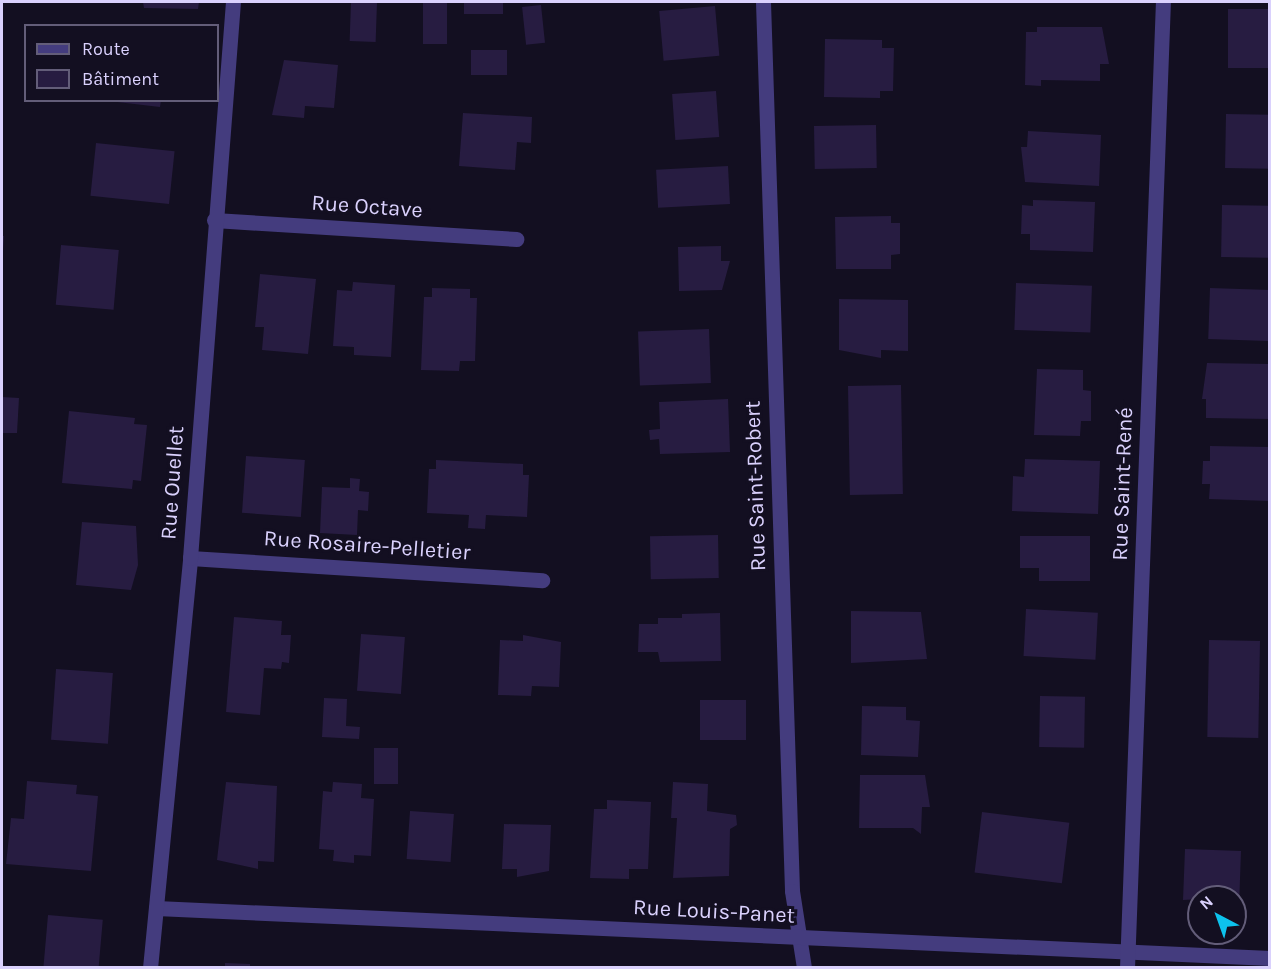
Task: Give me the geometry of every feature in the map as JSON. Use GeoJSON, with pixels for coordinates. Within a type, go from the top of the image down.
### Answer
{"type":"FeatureCollection","features":[{"type":"Feature","properties":{"kind":"street","name":"Rue Ouellet"},"geometry":{"type":"LineString","coordinates":[[150,968],[190,558],[214,220],[233,2]]}},
{"type":"Feature","properties":{"kind":"street","name":"Rue Saint-Robert"},"geometry":{"type":"LineString","coordinates":[[763,2],[792,891],[804,968]]}},
{"type":"Feature","properties":{"kind":"street","name":"Rue Saint-René"},"geometry":{"type":"LineString","coordinates":[[1127,968],[1163,2]]}},
{"type":"Feature","properties":{"kind":"street","name":"Rue Octave"},"geometry":{"type":"LineString","coordinates":[[214,220],[516,239]]}},
{"type":"Feature","properties":{"kind":"street","name":"Rue Rosaire-Pelletier"},"geometry":{"type":"LineString","coordinates":[[190,558],[542,580]]}},
{"type":"Feature","properties":{"kind":"street","name":"Rue Louis-Panet"},"geometry":{"type":"LineString","coordinates":[[156,908],[800,939],[1269,958]]}},
{"type":"Feature","properties":{"kind":"building"},"geometry":{"type":"Polygon","coordinates":[[[143,2],[199,2],[198,9],[144,8],[143,2]]]}},
{"type":"Feature","properties":{"kind":"building"},"geometry":{"type":"Polygon","coordinates":[[[351,2],[377,3],[376,42],[350,41],[351,2]]]}},
{"type":"Feature","properties":{"kind":"building"},"geometry":{"type":"Polygon","coordinates":[[[423,2],[447,2],[447,44],[423,44],[423,2]]]}},
{"type":"Feature","properties":{"kind":"building"},"geometry":{"type":"Polygon","coordinates":[[[464,2],[503,2],[503,14],[464,14],[464,2]]]}},
{"type":"Feature","properties":{"kind":"building"},"geometry":{"type":"Polygon","coordinates":[[[541,5],[545,43],[526,45],[522,7],[541,5]]]}},
{"type":"Feature","properties":{"kind":"building"},"geometry":{"type":"Polygon","coordinates":[[[715,6],[719,56],[664,61],[659,11],[715,6]]]}},
{"type":"Feature","properties":{"kind":"building"},"geometry":{"type":"Polygon","coordinates":[[[1228,9],[1270,9],[1270,68],[1228,68],[1228,9]]]}},
{"type":"Feature","properties":{"kind":"building"},"geometry":{"type":"Polygon","coordinates":[[[1037,27],[1102,27],[1109,64],[1100,64],[1100,81],[1041,80],[1041,86],[1025,85],[1026,32],[1037,32],[1037,27]]]}},
{"type":"Feature","properties":{"kind":"building"},"geometry":{"type":"Polygon","coordinates":[[[825,39],[882,40],[882,48],[894,48],[893,91],[880,91],[880,98],[824,97],[825,39]]]}},
{"type":"Feature","properties":{"kind":"building"},"geometry":{"type":"Polygon","coordinates":[[[471,50],[507,50],[507,75],[471,75],[471,50]]]}},
{"type":"Feature","properties":{"kind":"building"},"geometry":{"type":"Polygon","coordinates":[[[284,60],[338,65],[334,108],[305,106],[304,118],[272,115],[284,60]]]}},
{"type":"Feature","properties":{"kind":"building"},"geometry":{"type":"Polygon","coordinates":[[[716,91],[719,137],[675,140],[672,94],[716,91]]]}},
{"type":"Feature","properties":{"kind":"building"},"geometry":{"type":"Polygon","coordinates":[[[117,102],[161,102],[160,107],[117,102]]]}},
{"type":"Feature","properties":{"kind":"building"},"geometry":{"type":"Polygon","coordinates":[[[463,113],[532,117],[531,143],[517,142],[515,170],[459,166],[463,113]]]}},
{"type":"Feature","properties":{"kind":"building"},"geometry":{"type":"Polygon","coordinates":[[[1226,114],[1270,115],[1269,169],[1225,168],[1226,114]]]}},
{"type":"Feature","properties":{"kind":"building"},"geometry":{"type":"Polygon","coordinates":[[[876,125],[877,168],[815,169],[814,126],[876,125]]]}},
{"type":"Feature","properties":{"kind":"building"},"geometry":{"type":"Polygon","coordinates":[[[1028,131],[1101,135],[1099,186],[1025,182],[1021,147],[1027,147],[1028,131]]]}},
{"type":"Feature","properties":{"kind":"building"},"geometry":{"type":"Polygon","coordinates":[[[96,143],[175,151],[169,204],[90,196],[96,143]]]}},
{"type":"Feature","properties":{"kind":"building"},"geometry":{"type":"Polygon","coordinates":[[[728,166],[730,204],[658,208],[656,170],[728,166]]]}},
{"type":"Feature","properties":{"kind":"building"},"geometry":{"type":"Polygon","coordinates":[[[1033,200],[1095,202],[1093,252],[1030,250],[1030,234],[1021,234],[1022,205],[1033,206],[1033,200]]]}},
{"type":"Feature","properties":{"kind":"building"},"geometry":{"type":"Polygon","coordinates":[[[1222,205],[1269,206],[1268,258],[1221,257],[1222,205]]]}},
{"type":"Feature","properties":{"kind":"building"},"geometry":{"type":"Polygon","coordinates":[[[891,216],[891,223],[900,223],[900,254],[891,255],[891,269],[836,269],[835,217],[891,216]]]}},
{"type":"Feature","properties":{"kind":"building"},"geometry":{"type":"Polygon","coordinates":[[[2,236],[4,236],[3,252],[2,252],[2,236]]]}},
{"type":"Feature","properties":{"kind":"building"},"geometry":{"type":"Polygon","coordinates":[[[61,245],[119,250],[114,310],[56,305],[61,245]]]}},
{"type":"Feature","properties":{"kind":"building"},"geometry":{"type":"Polygon","coordinates":[[[721,246],[721,261],[730,261],[722,290],[679,291],[678,247],[721,246]]]}},
{"type":"Feature","properties":{"kind":"building"},"geometry":{"type":"Polygon","coordinates":[[[260,274],[316,279],[308,354],[262,350],[264,327],[255,327],[260,274]]]}},
{"type":"Feature","properties":{"kind":"building"},"geometry":{"type":"Polygon","coordinates":[[[353,282],[395,285],[391,357],[354,355],[354,347],[333,346],[337,290],[352,291],[353,282]]]}},
{"type":"Feature","properties":{"kind":"building"},"geometry":{"type":"Polygon","coordinates":[[[1016,283],[1092,286],[1090,333],[1014,330],[1016,283]]]}},
{"type":"Feature","properties":{"kind":"building"},"geometry":{"type":"Polygon","coordinates":[[[432,288],[470,289],[470,298],[477,298],[475,361],[460,361],[459,371],[421,370],[424,297],[432,297],[432,288]]]}},
{"type":"Feature","properties":{"kind":"building"},"geometry":{"type":"Polygon","coordinates":[[[1210,288],[1270,290],[1268,341],[1208,339],[1210,288]]]}},
{"type":"Feature","properties":{"kind":"building"},"geometry":{"type":"Polygon","coordinates":[[[839,299],[908,300],[908,351],[881,350],[881,358],[839,350],[839,299]]]}},
{"type":"Feature","properties":{"kind":"building"},"geometry":{"type":"Polygon","coordinates":[[[709,329],[711,383],[640,385],[638,331],[709,329]]]}},
{"type":"Feature","properties":{"kind":"building"},"geometry":{"type":"Polygon","coordinates":[[[1207,363],[1270,364],[1270,419],[1206,418],[1206,399],[1202,399],[1207,363]]]}},
{"type":"Feature","properties":{"kind":"building"},"geometry":{"type":"Polygon","coordinates":[[[1037,369],[1083,370],[1083,390],[1091,391],[1091,421],[1081,421],[1080,436],[1034,435],[1037,369]]]}},
{"type":"Feature","properties":{"kind":"building"},"geometry":{"type":"Polygon","coordinates":[[[901,385],[903,494],[850,495],[848,386],[901,385]]]}},
{"type":"Feature","properties":{"kind":"building"},"geometry":{"type":"Polygon","coordinates":[[[2,397],[19,398],[17,433],[2,433],[2,397]]]}},
{"type":"Feature","properties":{"kind":"building"},"geometry":{"type":"Polygon","coordinates":[[[728,399],[730,452],[660,454],[659,439],[650,440],[649,430],[660,429],[659,402],[728,399]]]}},
{"type":"Feature","properties":{"kind":"building"},"geometry":{"type":"Polygon","coordinates":[[[69,411],[135,418],[134,424],[147,425],[141,481],[133,480],[132,489],[62,483],[69,411]]]}},
{"type":"Feature","properties":{"kind":"building"},"geometry":{"type":"Polygon","coordinates":[[[1210,446],[1270,447],[1270,501],[1209,499],[1210,484],[1202,484],[1203,461],[1210,461],[1210,446]]]}},
{"type":"Feature","properties":{"kind":"building"},"geometry":{"type":"Polygon","coordinates":[[[246,456],[305,460],[301,517],[242,513],[246,456]]]}},
{"type":"Feature","properties":{"kind":"building"},"geometry":{"type":"Polygon","coordinates":[[[1025,459],[1100,461],[1098,514],[1012,511],[1013,476],[1024,477],[1025,459]]]}},
{"type":"Feature","properties":{"kind":"building"},"geometry":{"type":"Polygon","coordinates":[[[436,460],[523,464],[523,475],[529,475],[527,517],[486,515],[485,529],[468,528],[469,515],[427,513],[429,469],[436,469],[436,460]]]}},
{"type":"Feature","properties":{"kind":"building"},"geometry":{"type":"Polygon","coordinates":[[[350,478],[360,479],[359,491],[369,492],[368,511],[358,510],[357,535],[320,533],[322,487],[350,488],[350,478]]]}},
{"type":"Feature","properties":{"kind":"building"},"geometry":{"type":"Polygon","coordinates":[[[82,522],[136,526],[138,565],[131,590],[76,585],[82,522]]]}},
{"type":"Feature","properties":{"kind":"building"},"geometry":{"type":"Polygon","coordinates":[[[718,535],[719,578],[651,579],[650,536],[718,535]]]}},
{"type":"Feature","properties":{"kind":"building"},"geometry":{"type":"Polygon","coordinates":[[[1020,536],[1090,536],[1090,581],[1039,581],[1039,568],[1020,568],[1020,536]]]}},
{"type":"Feature","properties":{"kind":"building"},"geometry":{"type":"Polygon","coordinates":[[[1026,609],[1098,613],[1095,660],[1024,656],[1026,609]]]}},
{"type":"Feature","properties":{"kind":"building"},"geometry":{"type":"Polygon","coordinates":[[[851,611],[921,612],[927,659],[851,663],[851,611]]]}},
{"type":"Feature","properties":{"kind":"building"},"geometry":{"type":"Polygon","coordinates":[[[720,613],[721,661],[660,662],[658,652],[638,652],[639,624],[658,624],[658,618],[682,618],[682,614],[720,613]]]}},
{"type":"Feature","properties":{"kind":"building"},"geometry":{"type":"Polygon","coordinates":[[[234,617],[282,621],[281,635],[291,635],[289,663],[282,662],[281,669],[264,668],[260,715],[226,712],[234,617]]]}},
{"type":"Feature","properties":{"kind":"building"},"geometry":{"type":"Polygon","coordinates":[[[361,634],[405,637],[401,694],[357,691],[361,634]]]}},
{"type":"Feature","properties":{"kind":"building"},"geometry":{"type":"Polygon","coordinates":[[[523,635],[561,642],[559,687],[532,686],[531,696],[498,695],[500,640],[523,641],[523,635]]]}},
{"type":"Feature","properties":{"kind":"building"},"geometry":{"type":"Polygon","coordinates":[[[1209,640],[1260,641],[1258,738],[1207,737],[1209,640]]]}},
{"type":"Feature","properties":{"kind":"building"},"geometry":{"type":"Polygon","coordinates":[[[56,669],[113,673],[108,744],[51,740],[56,669]]]}},
{"type":"Feature","properties":{"kind":"building"},"geometry":{"type":"Polygon","coordinates":[[[1040,696],[1085,697],[1084,748],[1039,747],[1040,696]]]}},
{"type":"Feature","properties":{"kind":"building"},"geometry":{"type":"Polygon","coordinates":[[[324,698],[347,699],[346,726],[360,727],[359,739],[322,737],[324,698]]]}},
{"type":"Feature","properties":{"kind":"building"},"geometry":{"type":"Polygon","coordinates":[[[700,700],[746,700],[746,740],[700,740],[700,700]]]}},
{"type":"Feature","properties":{"kind":"building"},"geometry":{"type":"Polygon","coordinates":[[[862,706],[906,707],[906,720],[920,721],[918,757],[861,755],[862,706]]]}},
{"type":"Feature","properties":{"kind":"building"},"geometry":{"type":"Polygon","coordinates":[[[374,748],[398,748],[398,784],[374,784],[374,748]]]}},
{"type":"Feature","properties":{"kind":"building"},"geometry":{"type":"Polygon","coordinates":[[[860,775],[925,775],[930,807],[922,807],[921,834],[913,828],[859,828],[860,775]]]}},
{"type":"Feature","properties":{"kind":"building"},"geometry":{"type":"Polygon","coordinates":[[[27,781],[77,785],[76,794],[98,796],[91,871],[6,864],[11,818],[24,819],[27,781]]]}},
{"type":"Feature","properties":{"kind":"building"},"geometry":{"type":"Polygon","coordinates":[[[226,782],[277,786],[274,862],[258,861],[258,869],[217,860],[226,782]]]}},
{"type":"Feature","properties":{"kind":"building"},"geometry":{"type":"Polygon","coordinates":[[[333,782],[362,784],[361,798],[374,799],[371,856],[354,855],[354,863],[333,861],[334,850],[319,849],[323,791],[332,792],[333,782]]]}},
{"type":"Feature","properties":{"kind":"building"},"geometry":{"type":"Polygon","coordinates":[[[673,782],[708,784],[707,811],[736,815],[737,825],[730,829],[729,876],[673,878],[677,818],[671,818],[673,782]]]}},
{"type":"Feature","properties":{"kind":"building"},"geometry":{"type":"Polygon","coordinates":[[[607,800],[651,802],[648,869],[629,869],[629,879],[590,878],[594,809],[607,809],[607,800]]]}},
{"type":"Feature","properties":{"kind":"building"},"geometry":{"type":"Polygon","coordinates":[[[410,811],[454,814],[451,862],[407,859],[410,811]]]}},
{"type":"Feature","properties":{"kind":"building"},"geometry":{"type":"Polygon","coordinates":[[[982,812],[1069,823],[1062,883],[975,873],[982,812]]]}},
{"type":"Feature","properties":{"kind":"building"},"geometry":{"type":"Polygon","coordinates":[[[504,824],[551,825],[549,871],[517,877],[517,869],[502,869],[504,824]]]}},
{"type":"Feature","properties":{"kind":"building"},"geometry":{"type":"Polygon","coordinates":[[[1185,849],[1241,851],[1240,885],[1187,885],[1187,900],[1183,900],[1185,849]]]}},
{"type":"Feature","properties":{"kind":"building"},"geometry":{"type":"Polygon","coordinates":[[[48,915],[103,920],[99,968],[43,968],[48,915]]]}},
{"type":"Feature","properties":{"kind":"building"},"geometry":{"type":"Polygon","coordinates":[[[225,963],[250,964],[250,968],[225,968],[225,963]]]}}]}
